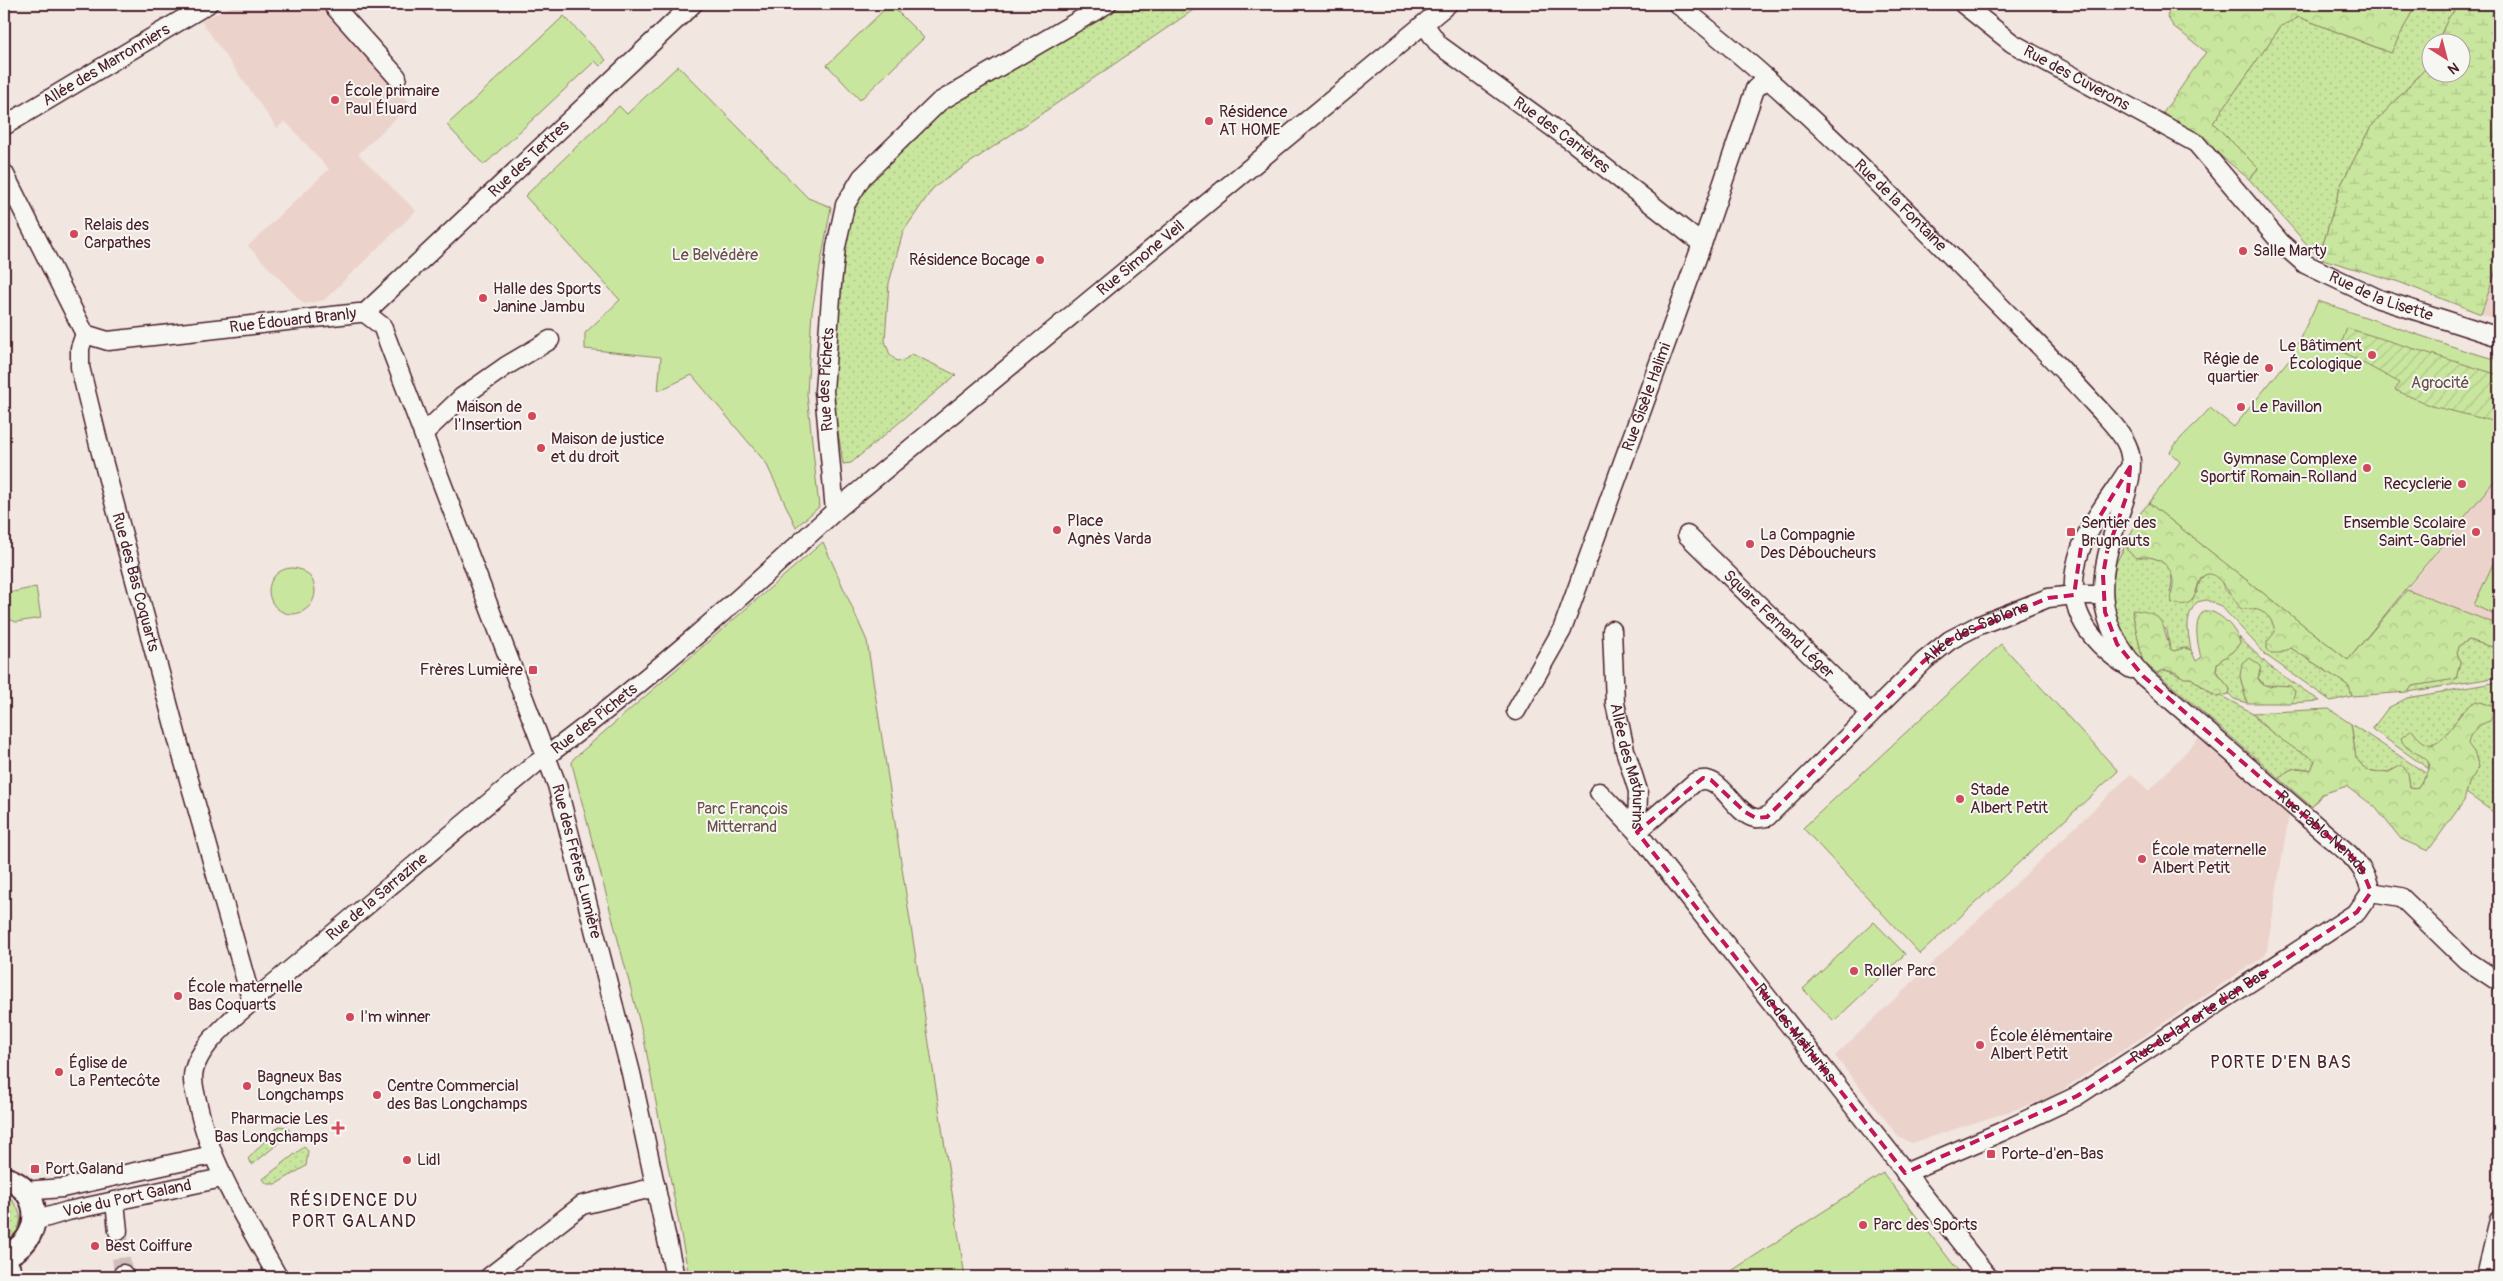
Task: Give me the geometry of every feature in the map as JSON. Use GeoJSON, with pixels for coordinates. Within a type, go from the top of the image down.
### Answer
{"type":"FeatureCollection","features":[{"type":"Feature","properties":{"kind":"street","name":"Allée des Marronniers"},"geometry":{"type":"LineString","coordinates":[[4,126],[208,4]]}},
{"type":"Feature","properties":{"kind":"street"},"geometry":{"type":"LineString","coordinates":[[332,4],[397,77]]}},
{"type":"Feature","properties":{"kind":"street","name":"Rue des Tertres"},"geometry":{"type":"LineString","coordinates":[[365,313],[693,4]]}},
{"type":"Feature","properties":{"kind":"street","name":"Rue des Pichets"},"geometry":{"type":"LineString","coordinates":[[547,756],[571,740],[746,592],[834,512],[824,391],[832,284],[836,247],[845,205],[862,177],[939,102],[1107,4]]}},
{"type":"Feature","properties":{"kind":"street","name":"Rue Simone Veil"},"geometry":{"type":"LineString","coordinates":[[834,512],[1448,4]]}},
{"type":"Feature","properties":{"kind":"street","name":"Rue de la Fontaine"},"geometry":{"type":"LineString","coordinates":[[1677,4],[1767,78],[1865,169],[2047,354],[2111,422]]}},
{"type":"Feature","properties":{"kind":"street","name":"Rue des Cuverons"},"geometry":{"type":"LineString","coordinates":[[1963,4],[2012,43],[2196,142]]}},
{"type":"Feature","properties":{"kind":"street","name":"Rue des Carrières"},"geometry":{"type":"LineString","coordinates":[[1424,24],[1439,45],[1574,143],[1702,244]]}},
{"type":"Feature","properties":{"kind":"street","name":"Rue Gisèle Halimi"},"geometry":{"type":"LineString","coordinates":[[1516,712],[1562,630],[1702,244],[1755,89],[1767,78]]}},
{"type":"Feature","properties":{"kind":"street","name":"Rue de la Lisette"},"geometry":{"type":"LineString","coordinates":[[2196,142],[2281,244],[2306,264],[2379,299],[2499,337]]}},
{"type":"Feature","properties":{"kind":"street"},"geometry":{"type":"LineString","coordinates":[[4,173],[85,334]]}},
{"type":"Feature","properties":{"kind":"street","name":"Rue Édouard Branly"},"geometry":{"type":"LineString","coordinates":[[85,334],[108,341],[365,313],[382,326],[424,434]]}},
{"type":"Feature","properties":{"kind":"street","name":"Rue des Bas Coquarts"},"geometry":{"type":"LineString","coordinates":[[85,334],[80,348],[80,367],[180,748],[252,1002]]}},
{"type":"Feature","properties":{"kind":"street"},"geometry":{"type":"LineString","coordinates":[[424,434],[462,397],[506,366],[550,340]]}},
{"type":"Feature","properties":{"kind":"street","name":"Rue Pablo Neruda"},"geometry":{"type":"LineString","coordinates":[[2111,422],[2128,446],[2130,467],[2128,492],[2106,552],[2103,595],[2105,612],[2117,644],[2143,676]]}},
{"type":"Feature","properties":{"kind":"street","name":"Rue des Frères Lumière"},"geometry":{"type":"LineString","coordinates":[[424,434],[557,785],[631,1073],[676,1277]]}},
{"type":"Feature","properties":{"kind":"street","name":"Rue Pablo Neruda"},"geometry":{"type":"LineString","coordinates":[[2130,467],[2081,547],[2076,566],[2074,595],[2084,627],[2091,637],[2105,652],[2143,676],[2349,854],[2360,865],[2368,879],[2371,892],[2401,897],[2466,960],[2499,982]]}},
{"type":"Feature","properties":{"kind":"street","name":"Square Fernand Léger"},"geometry":{"type":"LineString","coordinates":[[1687,535],[1870,713]]}},
{"type":"Feature","properties":{"kind":"street","name":"Allée des Sablons"},"geometry":{"type":"LineString","coordinates":[[1870,713],[1924,661],[1950,640],[1977,626],[2048,598],[2074,595],[2103,595]]}},
{"type":"Feature","properties":{"kind":"street","name":"Allée des Mathurins"},"geometry":{"type":"LineString","coordinates":[[1612,630],[1615,703],[1625,750],[1638,791],[1637,832]]}},
{"type":"Feature","properties":{"kind":"street","name":"Allée des Mathurins"},"geometry":{"type":"LineString","coordinates":[[1637,832],[1695,782],[1703,778],[1711,780],[1745,812],[1756,818],[1767,817],[1870,713]]}},
{"type":"Feature","properties":{"kind":"street","name":"Rue de la Sarrazine"},"geometry":{"type":"LineString","coordinates":[[212,1155],[194,1088],[194,1071],[209,1041],[252,1002],[547,756]]}},
{"type":"Feature","properties":{"kind":"street","name":"Rue des Mathurins"},"geometry":{"type":"LineString","coordinates":[[1599,792],[1637,832],[1988,1277]]}},
{"type":"Feature","properties":{"kind":"street","name":"Rue de la Porte d'en Bas"},"geometry":{"type":"LineString","coordinates":[[1905,1172],[2002,1132],[2077,1096],[2356,912],[2371,892]]}},
{"type":"Feature","properties":{"kind":"street"},"geometry":{"type":"LineString","coordinates":[[212,1155],[222,1178],[278,1277]]}},
{"type":"Feature","properties":{"kind":"street","name":"Voie du Port Galand"},"geometry":{"type":"LineString","coordinates":[[25,1190],[62,1188],[212,1155]]}},
{"type":"Feature","properties":{"kind":"street"},"geometry":{"type":"LineString","coordinates":[[4,1178],[14,1181],[25,1190],[33,1205],[34,1222],[24,1243],[4,1257],[12,1277]]}},
{"type":"Feature","properties":{"kind":"street","name":"Voie du Port Galand"},"geometry":{"type":"LineString","coordinates":[[34,1222],[68,1211],[222,1178]]}},
{"type":"Feature","properties":{"kind":"street"},"geometry":{"type":"LineString","coordinates":[[489,1277],[582,1205],[656,1187]]}},
{"type":"Feature","properties":{"kind":"street"},"geometry":{"type":"LineString","coordinates":[[115,1202],[118,1231]]}},
{"type":"Feature","properties":{"kind":"street"},"geometry":{"type":"LineString","coordinates":[[2486,1277],[2499,1220]]}},
{"type":"Feature","properties":{"kind":"highlighted area"},"geometry":{"type":"Polygon","coordinates":[[[2130,467],[2128,492],[2107,552],[2103,575],[2105,612],[2117,644],[2143,676],[2349,854],[2360,865],[2371,892],[2357,912],[2077,1096],[1905,1173],[1637,832],[1703,778],[1711,780],[1745,812],[1756,818],[1767,817],[1924,661],[1950,640],[2048,598],[2074,595],[2081,547],[2130,467]]]}},
{"type":"Feature","properties":{"kind":"shaded area"},"geometry":{"type":"Polygon","coordinates":[[[237,4],[317,4],[411,104],[358,154],[416,211],[324,300],[304,304],[248,246],[329,169],[285,121],[277,128],[201,21],[237,4]]]}},
{"type":"Feature","properties":{"kind":"shaded area"},"geometry":{"type":"Polygon","coordinates":[[[2499,262],[2499,320],[2481,314],[2499,262]]]}},
{"type":"Feature","properties":{"kind":"shaded area","name":"Ensemble Scolaire Saint-Gabriel"},"geometry":{"type":"Polygon","coordinates":[[[2499,475],[2499,625],[2407,590],[2499,475]]]}},
{"type":"Feature","properties":{"kind":"shaded area"},"geometry":{"type":"Polygon","coordinates":[[[2199,738],[2289,814],[2266,955],[2050,1098],[1912,1143],[1900,1138],[1835,1056],[2131,774],[2149,791],[2199,738]]]}},
{"type":"Feature","properties":{"kind":"green space"},"geometry":{"type":"Polygon","coordinates":[[[890,4],[924,38],[860,100],[827,65],[890,4]]]}},
{"type":"Feature","properties":{"kind":"green space"},"geometry":{"type":"Polygon","coordinates":[[[1124,4],[1202,4],[933,188],[903,232],[889,283],[885,341],[890,355],[897,361],[904,360],[912,354],[956,375],[851,463],[843,464],[832,393],[842,268],[851,213],[858,197],[879,170],[945,108],[1124,4]]]}},
{"type":"Feature","properties":{"kind":"green space"},"geometry":{"type":"Polygon","coordinates":[[[2171,4],[2416,4],[2391,53],[2299,17],[2281,26],[2213,123],[2258,168],[2249,179],[2189,130],[2163,113],[2206,52],[2173,26],[2167,16],[2171,4]]]}},
{"type":"Feature","properties":{"kind":"green space"},"geometry":{"type":"Polygon","coordinates":[[[2416,4],[2461,4],[2449,17],[2442,32],[2420,32],[2420,74],[2370,128],[2340,187],[2319,258],[2249,179],[2258,169],[2213,123],[2281,26],[2299,17],[2390,53],[2416,4]]]}},
{"type":"Feature","properties":{"kind":"green space"},"geometry":{"type":"Polygon","coordinates":[[[2461,4],[2499,4],[2499,262],[2481,314],[2399,282],[2319,258],[2340,187],[2370,128],[2420,74],[2420,82],[2470,82],[2470,32],[2442,32],[2449,17],[2461,4]]]}},
{"type":"Feature","properties":{"kind":"green space"},"geometry":{"type":"Polygon","coordinates":[[[564,16],[606,60],[600,66],[595,61],[484,165],[447,125],[564,16]]]}},
{"type":"Feature","properties":{"kind":"green space","name":"Le Belvédère"},"geometry":{"type":"Polygon","coordinates":[[[678,66],[808,198],[831,207],[812,311],[807,394],[819,507],[796,527],[766,463],[692,375],[658,391],[661,357],[585,349],[585,333],[620,300],[525,196],[619,106],[627,114],[678,66]]]}},
{"type":"Feature","properties":{"kind":"green space"},"geometry":{"type":"Polygon","coordinates":[[[2318,301],[2469,352],[2499,360],[2499,475],[2348,660],[2149,503],[2180,462],[2170,452],[2179,441],[2210,408],[2234,427],[2291,357],[2318,301]]]}},
{"type":"Feature","properties":{"kind":"green space","name":"Agrocité"},"geometry":{"type":"Polygon","coordinates":[[[2347,328],[2499,375],[2499,413],[2496,422],[2432,406],[2395,390],[2400,383],[2339,350],[2347,328]]]}},
{"type":"Feature","properties":{"kind":"green space"},"geometry":{"type":"Polygon","coordinates":[[[2149,503],[2348,660],[2407,590],[2499,625],[2499,649],[2469,640],[2460,645],[2457,652],[2460,662],[2456,679],[2412,686],[2408,692],[2352,696],[2349,686],[2291,648],[2280,653],[2271,653],[2267,649],[2267,642],[2275,632],[2271,620],[2259,610],[2241,609],[2216,577],[2208,574],[2203,576],[2199,581],[2193,599],[2189,603],[2172,603],[2173,580],[2168,568],[2154,558],[2136,558],[2129,552],[2126,544],[2141,512],[2149,503]]]}},
{"type":"Feature","properties":{"kind":"green space","name":"Parc François Mitterrand"},"geometry":{"type":"Polygon","coordinates":[[[823,542],[867,641],[965,1277],[689,1277],[644,1039],[572,764],[573,759],[823,542]]]}},
{"type":"Feature","properties":{"kind":"green space"},"geometry":{"type":"Polygon","coordinates":[[[2126,544],[2129,552],[2155,559],[2168,567],[2172,582],[2170,593],[2197,593],[2201,580],[2206,574],[2213,573],[2218,576],[2228,593],[2266,613],[2276,632],[2280,653],[2291,648],[2349,686],[2352,696],[2331,701],[2267,656],[2221,606],[2206,600],[2197,602],[2190,613],[2188,625],[2191,650],[2184,648],[2174,651],[2170,649],[2167,630],[2132,610],[2143,662],[2132,651],[2118,630],[2111,597],[2114,567],[2126,544]]]}},
{"type":"Feature","properties":{"kind":"green space"},"geometry":{"type":"Polygon","coordinates":[[[2499,551],[2499,617],[2474,605],[2499,551]]]}},
{"type":"Feature","properties":{"kind":"green space"},"geometry":{"type":"Polygon","coordinates":[[[292,568],[305,572],[311,578],[315,591],[311,604],[305,610],[292,614],[279,610],[273,604],[269,591],[273,578],[279,572],[292,568]]]}},
{"type":"Feature","properties":{"kind":"green space"},"geometry":{"type":"Polygon","coordinates":[[[36,587],[41,618],[16,622],[7,618],[4,594],[36,587]]]}},
{"type":"Feature","properties":{"kind":"green space"},"geometry":{"type":"Polygon","coordinates":[[[2132,610],[2156,616],[2163,626],[2170,649],[2174,651],[2184,648],[2191,650],[2196,661],[2201,658],[2197,633],[2200,615],[2204,611],[2209,611],[2226,621],[2235,632],[2240,643],[2217,663],[2216,671],[2230,689],[2229,694],[2217,697],[2191,678],[2184,678],[2175,672],[2164,670],[2157,673],[2143,662],[2132,610]]]}},
{"type":"Feature","properties":{"kind":"green space"},"geometry":{"type":"Polygon","coordinates":[[[2239,637],[2269,666],[2320,701],[2290,703],[2295,691],[2290,686],[2265,685],[2258,678],[2261,671],[2240,676],[2247,703],[2234,699],[2229,694],[2230,689],[2216,671],[2217,663],[2240,643],[2239,637]]]}},
{"type":"Feature","properties":{"kind":"green space"},"geometry":{"type":"Polygon","coordinates":[[[2469,640],[2499,649],[2499,677],[2408,692],[2412,686],[2456,678],[2460,662],[2457,652],[2460,645],[2469,640]]]}},
{"type":"Feature","properties":{"kind":"green space","name":"Stade Albert Petit"},"geometry":{"type":"Polygon","coordinates":[[[2001,644],[2118,771],[1920,954],[1803,828],[2001,644]]]}},
{"type":"Feature","properties":{"kind":"green space"},"geometry":{"type":"Polygon","coordinates":[[[2250,658],[2261,666],[2258,678],[2261,683],[2270,687],[2276,685],[2290,686],[2295,691],[2290,703],[2247,703],[2240,676],[2242,663],[2250,658]]]}},
{"type":"Feature","properties":{"kind":"green space"},"geometry":{"type":"Polygon","coordinates":[[[2164,670],[2191,678],[2212,695],[2221,696],[2253,713],[2259,723],[2297,750],[2307,753],[2315,761],[2311,770],[2293,768],[2280,779],[2157,673],[2164,670]]]}},
{"type":"Feature","properties":{"kind":"green space"},"geometry":{"type":"Polygon","coordinates":[[[2499,682],[2499,816],[2466,793],[2469,783],[2479,767],[2474,752],[2467,744],[2469,737],[2480,724],[2461,712],[2447,737],[2430,745],[2419,740],[2412,730],[2408,748],[2428,760],[2429,769],[2372,729],[2388,708],[2407,698],[2499,682]]]}},
{"type":"Feature","properties":{"kind":"green space"},"geometry":{"type":"Polygon","coordinates":[[[2477,701],[2493,706],[2494,713],[2490,721],[2475,729],[2470,736],[2468,744],[2474,752],[2479,767],[2469,783],[2464,801],[2428,851],[2401,839],[2375,807],[2347,786],[2322,794],[2312,807],[2280,779],[2293,769],[2311,770],[2315,761],[2272,732],[2253,713],[2329,709],[2351,724],[2356,758],[2366,770],[2387,773],[2402,765],[2408,773],[2410,787],[2417,788],[2426,777],[2430,765],[2424,757],[2406,747],[2401,738],[2412,730],[2422,741],[2431,744],[2438,742],[2467,707],[2477,701]]]}},
{"type":"Feature","properties":{"kind":"green space"},"geometry":{"type":"Polygon","coordinates":[[[2351,724],[2427,774],[2417,788],[2410,787],[2408,773],[2393,769],[2387,773],[2366,770],[2356,758],[2351,724]]]}},
{"type":"Feature","properties":{"kind":"green space","name":"Roller Parc"},"geometry":{"type":"Polygon","coordinates":[[[1874,922],[1905,954],[1834,1021],[1803,989],[1874,922]]]}},
{"type":"Feature","properties":{"kind":"green space"},"geometry":{"type":"Polygon","coordinates":[[[279,1126],[287,1127],[291,1133],[252,1165],[248,1159],[279,1126]]]}},
{"type":"Feature","properties":{"kind":"green space"},"geometry":{"type":"Polygon","coordinates":[[[304,1147],[308,1151],[306,1166],[276,1184],[267,1184],[263,1179],[304,1147]]]}},
{"type":"Feature","properties":{"kind":"green space","name":"Parc des Sports"},"geometry":{"type":"Polygon","coordinates":[[[1883,1173],[1963,1277],[1722,1277],[1883,1173]]]}},
{"type":"Feature","properties":{"kind":"green space"},"geometry":{"type":"Polygon","coordinates":[[[4,1194],[15,1204],[19,1211],[20,1225],[12,1237],[4,1241],[4,1194]]]}},
{"type":"Feature","properties":{"kind":"tunnel"},"geometry":{"type":"LineString","coordinates":[[118,1231],[123,1274]]}},
{"type":"Feature","properties":{"kind":"place","name":"École primaire Paul Éluard"},"geometry":{"type":"Point","coordinates":[335,100]}},
{"type":"Feature","properties":{"kind":"place","name":"Résidence AT HOME"},"geometry":{"type":"Point","coordinates":[1209,121]}},
{"type":"Feature","properties":{"kind":"place","name":"Relais des Carpathes"},"geometry":{"type":"Point","coordinates":[74,234]}},
{"type":"Feature","properties":{"kind":"place","name":"Salle Marty"},"geometry":{"type":"Point","coordinates":[2243,251]}},
{"type":"Feature","properties":{"kind":"place","name":"Résidence Bocage"},"geometry":{"type":"Point","coordinates":[1040,260]}},
{"type":"Feature","properties":{"kind":"place","name":"Halle des Sports Janine Jambu"},"geometry":{"type":"Point","coordinates":[483,298]}},
{"type":"Feature","properties":{"kind":"place","name":"Le Bâtiment Écologique"},"geometry":{"type":"Point","coordinates":[2372,355]}},
{"type":"Feature","properties":{"kind":"place","name":"Régie de quartier"},"geometry":{"type":"Point","coordinates":[2269,368]}},
{"type":"Feature","properties":{"kind":"place","name":"Le Pavillon"},"geometry":{"type":"Point","coordinates":[2241,407]}},
{"type":"Feature","properties":{"kind":"place","name":"Maison de l'Insertion"},"geometry":{"type":"Point","coordinates":[532,416]}},
{"type":"Feature","properties":{"kind":"place","name":"Maison de justice et du droit"},"geometry":{"type":"Point","coordinates":[541,448]}},
{"type":"Feature","properties":{"kind":"place","name":"Gymnase Complexe Sportif Romain-Rolland"},"geometry":{"type":"Point","coordinates":[2367,468]}},
{"type":"Feature","properties":{"kind":"place","name":"Recyclerie"},"geometry":{"type":"Point","coordinates":[2462,484]}},
{"type":"Feature","properties":{"kind":"place","name":"Place Agnès Varda"},"geometry":{"type":"Point","coordinates":[1057,530]}},
{"type":"Feature","properties":{"kind":"place","name":"Sentier des Brugnauts"},"geometry":{"type":"Point","coordinates":[2071,532]}},
{"type":"Feature","properties":{"kind":"place","name":"Ensemble Scolaire Saint-Gabriel"},"geometry":{"type":"Point","coordinates":[2476,532]}},
{"type":"Feature","properties":{"kind":"place","name":"La Compagnie Des Déboucheurs"},"geometry":{"type":"Point","coordinates":[1750,544]}},
{"type":"Feature","properties":{"kind":"place","name":"Frères Lumière"},"geometry":{"type":"Point","coordinates":[533,670]}},
{"type":"Feature","properties":{"kind":"place","name":"Stade Albert Petit"},"geometry":{"type":"Point","coordinates":[1960,799]}},
{"type":"Feature","properties":{"kind":"place","name":"École maternelle Albert Petit"},"geometry":{"type":"Point","coordinates":[2142,859]}},
{"type":"Feature","properties":{"kind":"place","name":"Roller Parc"},"geometry":{"type":"Point","coordinates":[1854,971]}},
{"type":"Feature","properties":{"kind":"place","name":"École maternelle Bas Coquarts"},"geometry":{"type":"Point","coordinates":[178,996]}},
{"type":"Feature","properties":{"kind":"place","name":"I'm winner"},"geometry":{"type":"Point","coordinates":[350,1017]}},
{"type":"Feature","properties":{"kind":"place","name":"École élémentaire Albert Petit"},"geometry":{"type":"Point","coordinates":[1980,1045]}},
{"type":"Feature","properties":{"kind":"place","name":"Église de La Pentecôte"},"geometry":{"type":"Point","coordinates":[59,1072]}},
{"type":"Feature","properties":{"kind":"place","name":"Bagneux Bas Longchamps"},"geometry":{"type":"Point","coordinates":[247,1086]}},
{"type":"Feature","properties":{"kind":"place","name":"Centre Commercial des Bas Longchamps"},"geometry":{"type":"Point","coordinates":[377,1095]}},
{"type":"Feature","properties":{"kind":"place","name":"Pharmacie Les Bas Longchamps"},"geometry":{"type":"Point","coordinates":[338,1128]}},
{"type":"Feature","properties":{"kind":"place","name":"Porte-d'en-Bas"},"geometry":{"type":"Point","coordinates":[1991,1154]}},
{"type":"Feature","properties":{"kind":"place","name":"Lidl"},"geometry":{"type":"Point","coordinates":[407,1160]}},
{"type":"Feature","properties":{"kind":"place","name":"Port Galand"},"geometry":{"type":"Point","coordinates":[35,1169]}},
{"type":"Feature","properties":{"kind":"place","name":"Parc des Sports"},"geometry":{"type":"Point","coordinates":[1863,1225]}},
{"type":"Feature","properties":{"kind":"place","name":"Best Coiffure"},"geometry":{"type":"Point","coordinates":[95,1246]}},
{"type":"Feature","properties":{"kind":"district","name":"PORTE D'EN BAS"},"geometry":{"type":"Point","coordinates":[2281,1062]}},
{"type":"Feature","properties":{"kind":"district","name":"RÉSIDENCE DU PORT GALAND"},"geometry":{"type":"Point","coordinates":[354,1210]}}]}
